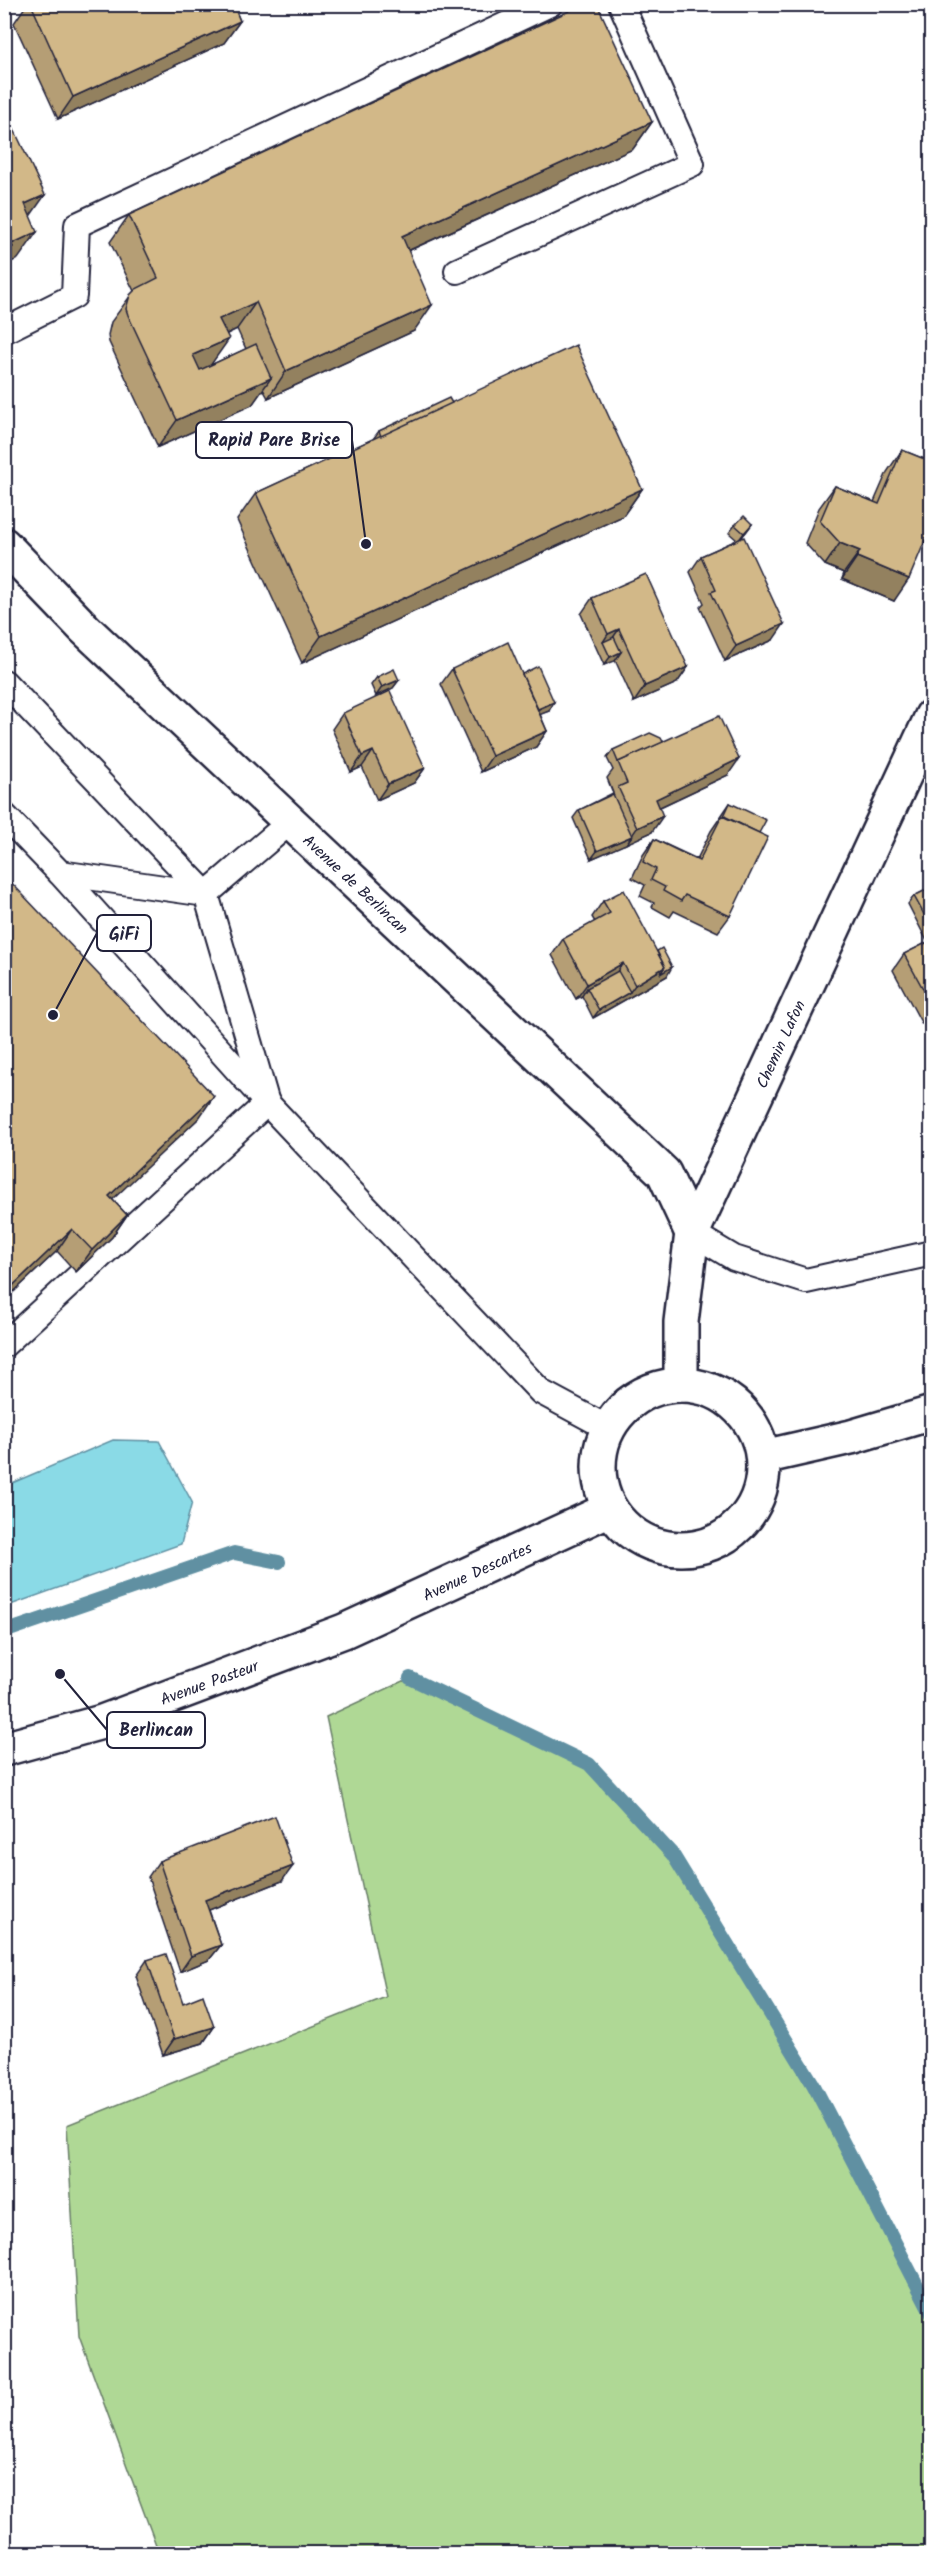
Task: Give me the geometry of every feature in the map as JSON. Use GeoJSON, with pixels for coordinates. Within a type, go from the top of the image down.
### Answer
{"type":"FeatureCollection","features":[{"type":"Feature","properties":{"kind":"street","name":"Avenue de Berlincan"},"geometry":{"type":"LineString","coordinates":[[4,545],[85,628],[664,1173],[692,1233]]}},
{"type":"Feature","properties":{"kind":"street","name":"Chemin Lafon"},"geometry":{"type":"LineString","coordinates":[[681,1385],[681,1322],[692,1233],[932,716]]}},
{"type":"Feature","properties":{"kind":"street"},"geometry":{"type":"LineString","coordinates":[[681,1385],[705,1388],[726,1398],[745,1414],[757,1434],[763,1457],[762,1485],[752,1511],[733,1533],[708,1546],[680,1550],[652,1545],[628,1531],[610,1509],[600,1483],[600,1455],[608,1428],[622,1410],[639,1396],[659,1388],[681,1385]]}},
{"type":"Feature","properties":{"kind":"street"},"geometry":{"type":"LineString","coordinates":[[763,1457],[850,1437],[932,1413]]}},
{"type":"Feature","properties":{"kind":"street","name":"Avenue Descartes"},"geometry":{"type":"LineString","coordinates":[[344,1631],[610,1509]]}},
{"type":"Feature","properties":{"kind":"street","name":"Avenue Pasteur"},"geometry":{"type":"LineString","coordinates":[[4,1749],[102,1722],[344,1631]]}},
{"type":"Feature","properties":{"kind":"lane"},"geometry":{"type":"LineString","coordinates":[[4,331],[74,296],[77,225],[550,4]]}},
{"type":"Feature","properties":{"kind":"lane"},"geometry":{"type":"LineString","coordinates":[[457,271],[692,164],[621,4]]}},
{"type":"Feature","properties":{"kind":"lane"},"geometry":{"type":"LineString","coordinates":[[4,682],[206,894],[267,1103]]}},
{"type":"Feature","properties":{"kind":"lane"},"geometry":{"type":"LineString","coordinates":[[4,815],[60,873],[267,1103],[541,1392],[608,1428]]}},
{"type":"Feature","properties":{"kind":"lane"},"geometry":{"type":"LineString","coordinates":[[60,873],[206,894],[290,822]]}},
{"type":"Feature","properties":{"kind":"lane"},"geometry":{"type":"LineString","coordinates":[[4,1345],[267,1103]]}},
{"type":"Feature","properties":{"kind":"lane"},"geometry":{"type":"LineString","coordinates":[[692,1233],[734,1258],[806,1281],[932,1252]]}},
{"type":"Feature","properties":{"kind":"green space"},"geometry":{"type":"Polygon","coordinates":[[[410,1678],[589,1764],[673,1855],[813,2084],[931,2314],[931,2553],[159,2553],[79,2336],[67,2125],[386,1997],[326,1717],[410,1678]]]}},
{"type":"Feature","properties":{"kind":"water"},"geometry":{"type":"Polygon","coordinates":[[[113,1440],[159,1441],[192,1502],[181,1544],[5,1607],[5,1486],[113,1440]]]}},
{"type":"Feature","properties":{"kind":"building"},"geometry":{"type":"Polygon","coordinates":[[[31,4],[233,4],[240,21],[73,97],[31,4]]]}},
{"type":"Feature","properties":{"kind":"building"},"geometry":{"type":"Polygon","coordinates":[[[584,4],[597,4],[652,122],[402,236],[432,305],[286,371],[256,302],[219,319],[229,339],[193,355],[200,370],[256,344],[271,378],[177,420],[126,309],[130,295],[136,289],[158,278],[129,215],[584,4]]]}},
{"type":"Feature","properties":{"kind":"building"},"geometry":{"type":"Polygon","coordinates":[[[4,108],[45,195],[25,204],[37,232],[11,244],[13,247],[4,251],[4,108]]]}},
{"type":"Feature","properties":{"kind":"building"},"geometry":{"type":"Polygon","coordinates":[[[576,345],[642,489],[321,636],[256,493],[576,345]]]}},
{"type":"Feature","properties":{"kind":"building"},"geometry":{"type":"Polygon","coordinates":[[[449,398],[452,403],[381,436],[379,431],[449,398]]]}},
{"type":"Feature","properties":{"kind":"building"},"geometry":{"type":"Polygon","coordinates":[[[902,450],[932,462],[932,524],[909,579],[857,557],[860,551],[840,543],[820,521],[835,486],[879,504],[902,450]]]}},
{"type":"Feature","properties":{"kind":"building"},"geometry":{"type":"Polygon","coordinates":[[[744,516],[752,524],[744,533],[735,525],[744,516]]]}},
{"type":"Feature","properties":{"kind":"building"},"geometry":{"type":"Polygon","coordinates":[[[744,537],[784,624],[736,646],[711,592],[716,590],[701,556],[744,537]]]}},
{"type":"Feature","properties":{"kind":"building"},"geometry":{"type":"Polygon","coordinates":[[[646,574],[688,667],[645,686],[619,629],[608,634],[592,598],[646,574]]]}},
{"type":"Feature","properties":{"kind":"building"},"geometry":{"type":"Polygon","coordinates":[[[614,637],[621,652],[610,657],[603,642],[614,637]]]}},
{"type":"Feature","properties":{"kind":"building"},"geometry":{"type":"Polygon","coordinates":[[[508,642],[547,731],[492,756],[452,669],[508,642]]]}},
{"type":"Feature","properties":{"kind":"building"},"geometry":{"type":"Polygon","coordinates":[[[538,666],[554,702],[538,709],[522,674],[538,666]]]}},
{"type":"Feature","properties":{"kind":"building"},"geometry":{"type":"Polygon","coordinates":[[[394,669],[399,680],[382,687],[377,677],[394,669]]]}},
{"type":"Feature","properties":{"kind":"building"},"geometry":{"type":"Polygon","coordinates":[[[390,691],[425,768],[388,784],[373,751],[362,756],[343,713],[390,691]]]}},
{"type":"Feature","properties":{"kind":"building"},"geometry":{"type":"Polygon","coordinates":[[[719,716],[739,759],[656,799],[663,816],[637,828],[618,787],[627,783],[618,762],[719,716]]]}},
{"type":"Feature","properties":{"kind":"building"},"geometry":{"type":"Polygon","coordinates":[[[650,733],[661,738],[663,742],[618,762],[613,750],[650,733]]]}},
{"type":"Feature","properties":{"kind":"building"},"geometry":{"type":"Polygon","coordinates":[[[613,794],[632,836],[597,851],[579,810],[613,794]]]}},
{"type":"Feature","properties":{"kind":"building"},"geometry":{"type":"Polygon","coordinates":[[[730,803],[766,820],[759,833],[724,816],[730,803]]]}},
{"type":"Feature","properties":{"kind":"building"},"geometry":{"type":"Polygon","coordinates":[[[722,816],[768,837],[730,916],[685,895],[681,901],[663,891],[665,887],[651,880],[656,869],[643,862],[654,839],[699,861],[722,816]]]}},
{"type":"Feature","properties":{"kind":"building"},"geometry":{"type":"Polygon","coordinates":[[[4,875],[214,1096],[109,1196],[127,1215],[92,1250],[72,1229],[4,1294],[4,875]]]}},
{"type":"Feature","properties":{"kind":"building"},"geometry":{"type":"Polygon","coordinates":[[[932,887],[932,929],[914,896],[932,887]]]}},
{"type":"Feature","properties":{"kind":"building"},"geometry":{"type":"Polygon","coordinates":[[[624,890],[665,967],[635,985],[623,963],[587,984],[563,939],[610,913],[603,901],[624,890]]]}},
{"type":"Feature","properties":{"kind":"building"},"geometry":{"type":"Polygon","coordinates":[[[932,940],[932,1005],[904,954],[932,940]]]}},
{"type":"Feature","properties":{"kind":"building"},"geometry":{"type":"Polygon","coordinates":[[[662,948],[672,967],[660,974],[665,967],[657,951],[662,948]]]}},
{"type":"Feature","properties":{"kind":"building"},"geometry":{"type":"Polygon","coordinates":[[[618,971],[630,992],[599,1010],[587,988],[618,971]]]}},
{"type":"Feature","properties":{"kind":"building"},"geometry":{"type":"Polygon","coordinates":[[[275,1816],[293,1866],[205,1900],[221,1945],[191,1956],[159,1861],[275,1816]]]}},
{"type":"Feature","properties":{"kind":"building"},"geometry":{"type":"Polygon","coordinates":[[[166,1954],[183,2003],[203,1995],[214,2027],[174,2039],[147,1960],[166,1954]]]}},
{"type":"Feature","properties":{"kind":"waterway"},"geometry":{"type":"LineString","coordinates":[[4,1632],[234,1553],[279,1562]]}},
{"type":"Feature","properties":{"kind":"waterway"},"geometry":{"type":"LineString","coordinates":[[410,1678],[589,1764],[673,1855],[813,2084],[932,2314]]}},
{"type":"Feature","properties":{"kind":"place","name":"Rapid Pare Brise"},"geometry":{"type":"Point","coordinates":[366,544]}},
{"type":"Feature","properties":{"kind":"place","name":"GiFi"},"geometry":{"type":"Point","coordinates":[53,1015]}},
{"type":"Feature","properties":{"kind":"place","name":"Berlincan"},"geometry":{"type":"Point","coordinates":[60,1674]}}]}
